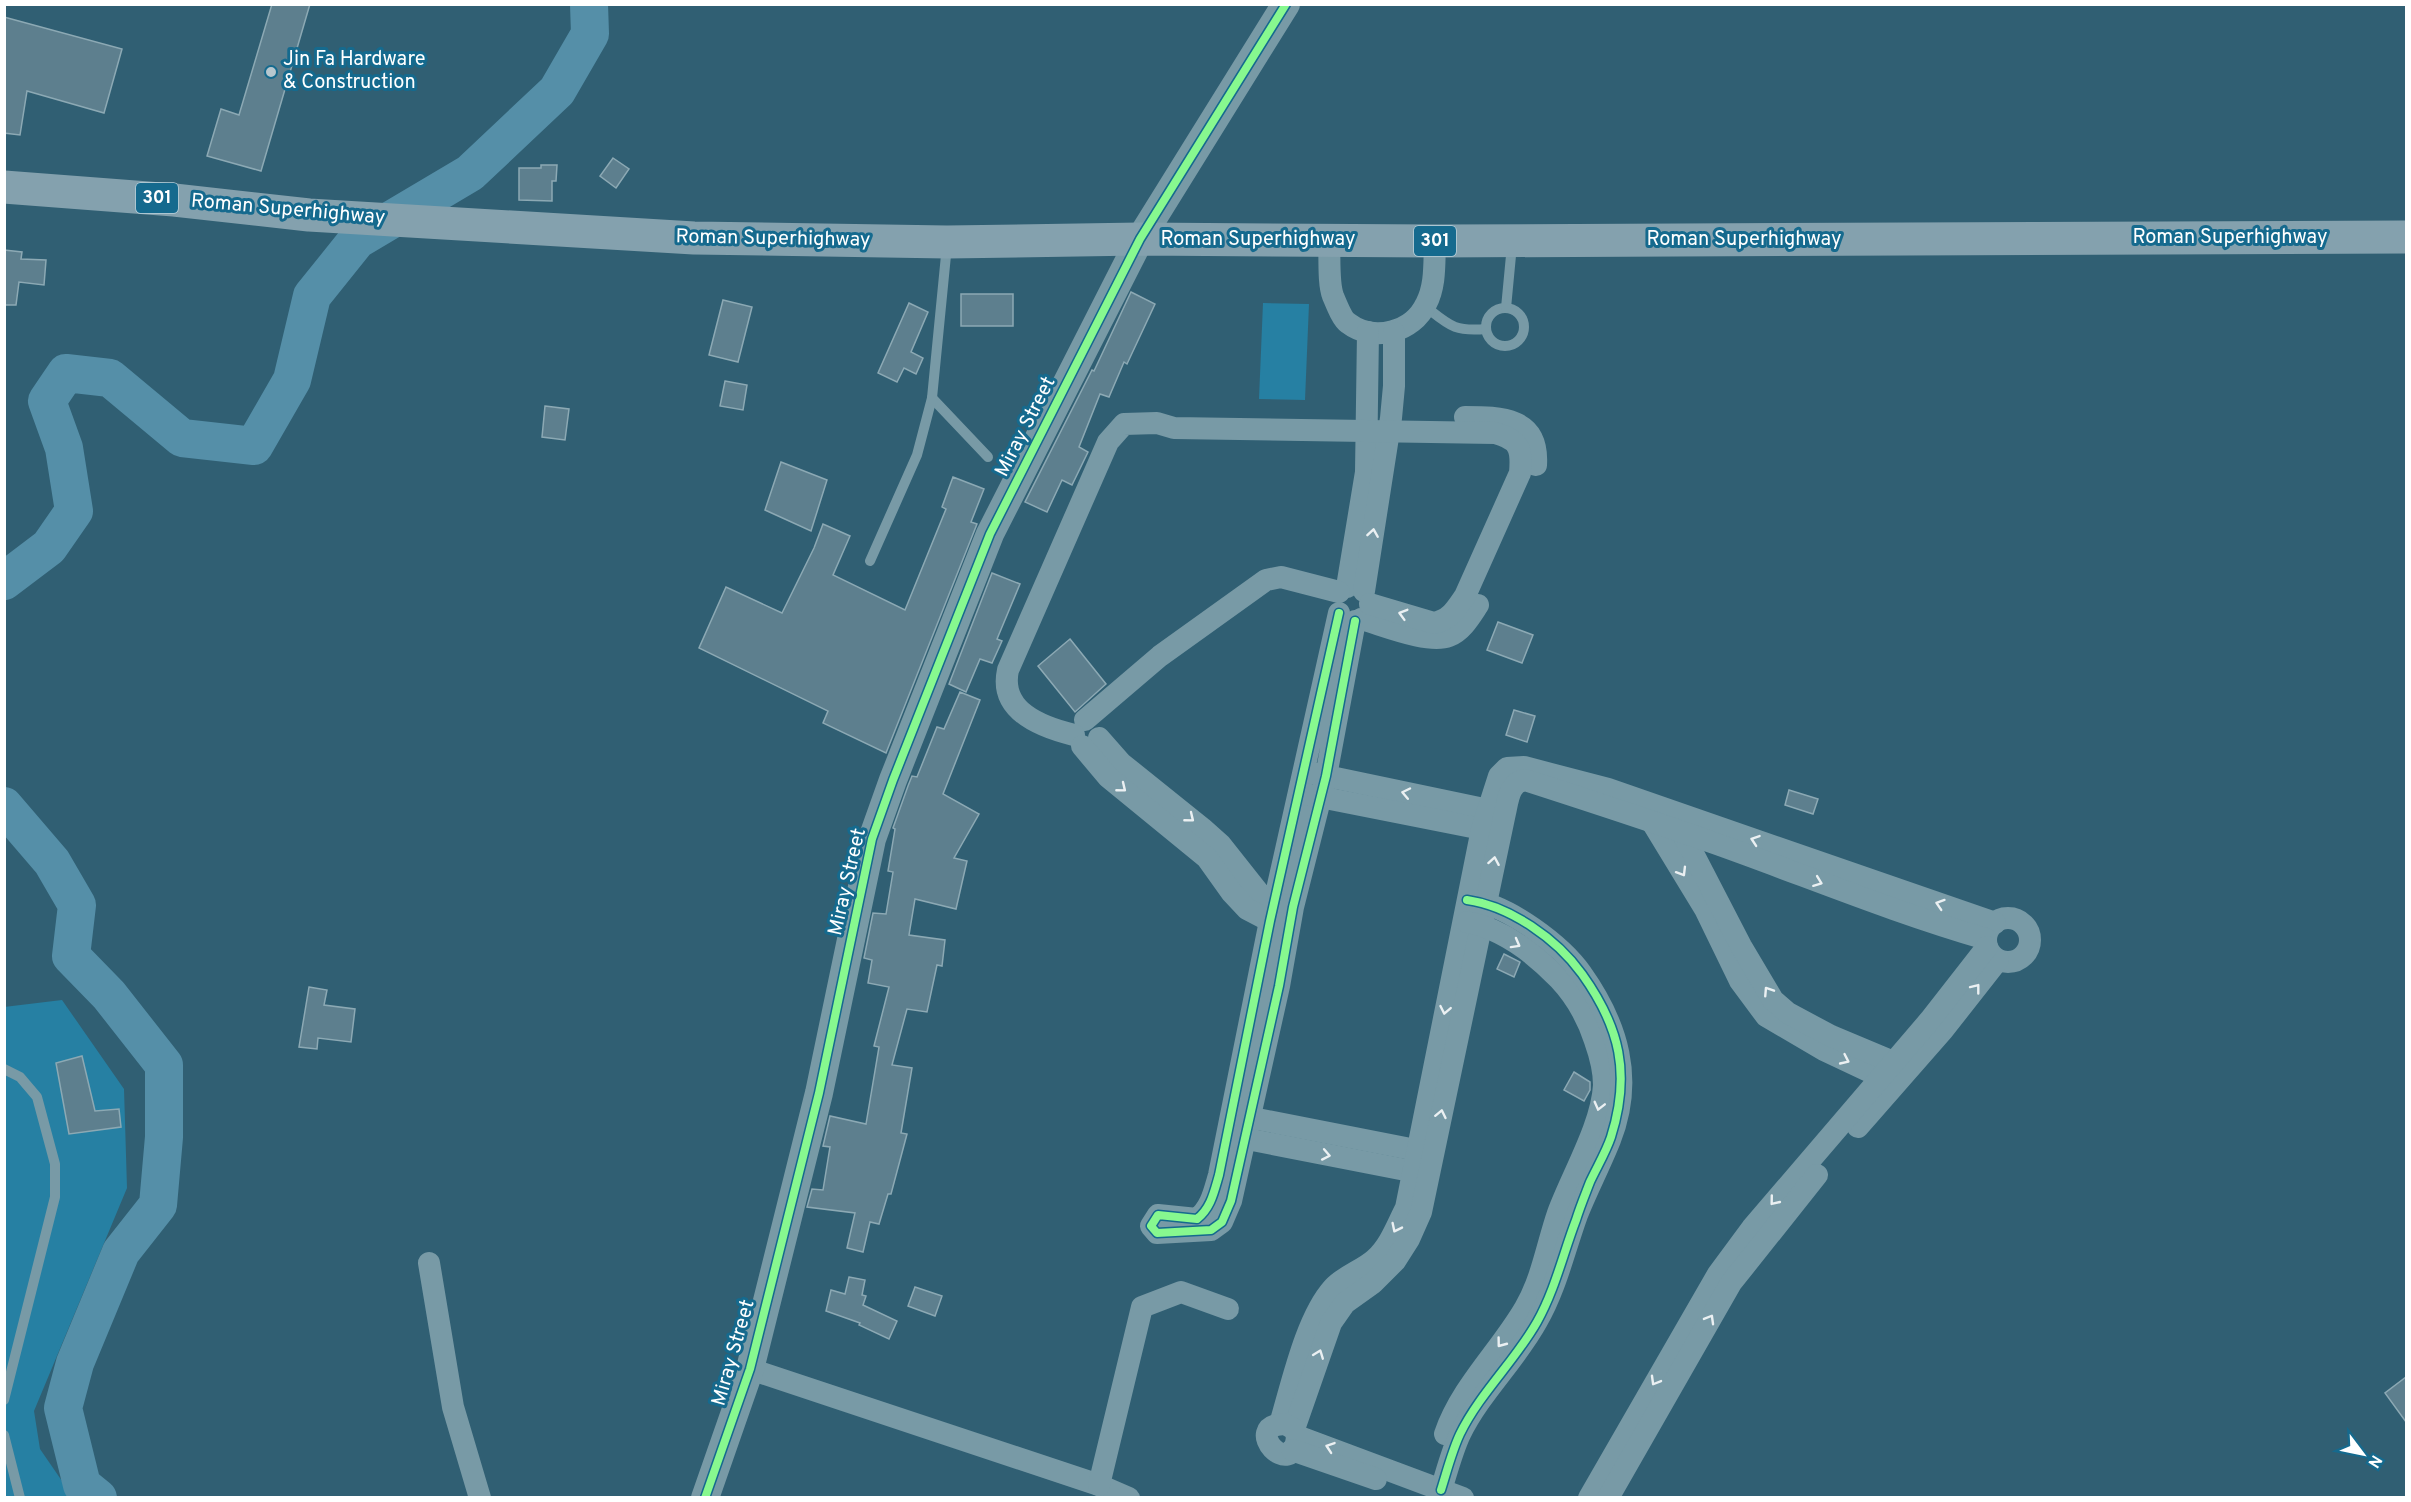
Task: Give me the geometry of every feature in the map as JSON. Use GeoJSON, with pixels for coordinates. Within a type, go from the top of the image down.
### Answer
{"type":"FeatureCollection","features":[{"type":"Feature","properties":{"kind":"main road","name":"Roman Superhighway"},"geometry":{"type":"LineString","coordinates":[[4,187],[174,200],[309,214],[694,238],[947,242],[1140,239],[1435,242],[2406,237]]}},
{"type":"Feature","properties":{"kind":"street","name":"Miray Street"},"geometry":{"type":"LineString","coordinates":[[705,1497],[750,1369],[819,1093],[872,839],[990,534],[1140,239],[1286,4]]}},
{"type":"Feature","properties":{"kind":"street"},"geometry":{"type":"LineString","coordinates":[[1329,241],[1332,293],[1347,323],[1368,332],[1394,333],[1413,322],[1426,307],[1433,287],[1435,242]]}},
{"type":"Feature","properties":{"kind":"street"},"geometry":{"type":"LineString","coordinates":[[1368,332],[1367,368],[1378,425]]}},
{"type":"Feature","properties":{"kind":"street"},"geometry":{"type":"LineString","coordinates":[[1282,914],[1323,787],[1378,425],[1394,368],[1394,333]]}},
{"type":"Feature","properties":{"kind":"street"},"geometry":{"type":"LineString","coordinates":[[1367,368],[1394,368]]}},
{"type":"Feature","properties":{"kind":"street"},"geometry":{"type":"LineString","coordinates":[[1088,733],[1165,662],[1241,607],[1268,595],[1278,584],[1351,604],[1434,638],[1449,636],[1454,624],[1479,604],[1504,528],[1535,477],[1529,454],[1530,433],[1515,422],[1497,417],[1463,425],[1218,422],[1174,428],[1157,423],[1124,424],[1108,442],[1008,670],[1005,683],[1007,693],[1020,710],[1038,723],[1054,730],[1088,733],[1121,763],[1202,828],[1221,846],[1225,867],[1282,914]]}},
{"type":"Feature","properties":{"kind":"street"},"geometry":{"type":"LineString","coordinates":[[1239,1126],[1213,1195],[1203,1214],[1197,1219],[1158,1215],[1151,1226],[1156,1233],[1211,1230],[1222,1222],[1231,1201],[1239,1126],[1282,914],[1300,781],[1351,604]]}},
{"type":"Feature","properties":{"kind":"street"},"geometry":{"type":"LineString","coordinates":[[1463,1497],[1431,1491],[1373,1471],[1291,1435],[1301,1379],[1324,1319],[1373,1283],[1423,1163],[1494,821],[1513,786],[1524,774],[1605,797],[1670,824],[1858,886],[1991,942],[1895,1073],[1819,1161],[1724,1279],[1596,1497]]}},
{"type":"Feature","properties":{"kind":"street"},"geometry":{"type":"LineString","coordinates":[[1300,781],[1494,821]]}},
{"type":"Feature","properties":{"kind":"street"},"geometry":{"type":"LineString","coordinates":[[1670,824],[1734,950],[1773,1000],[1784,1019],[1831,1036],[1895,1073]]}},
{"type":"Feature","properties":{"kind":"street"},"geometry":{"type":"LineString","coordinates":[[1670,824],[1712,905]]}},
{"type":"Feature","properties":{"kind":"street"},"geometry":{"type":"LineString","coordinates":[[1431,1491],[1454,1431],[1516,1354],[1534,1309],[1545,1259],[1561,1233],[1574,1172],[1601,1136],[1604,1086],[1612,1062],[1596,1017],[1543,962],[1475,913]]}},
{"type":"Feature","properties":{"kind":"street"},"geometry":{"type":"LineString","coordinates":[[1239,1126],[1423,1163]]}},
{"type":"Feature","properties":{"kind":"street"},"geometry":{"type":"LineString","coordinates":[[429,1263],[453,1407],[480,1497]]}},
{"type":"Feature","properties":{"kind":"street"},"geometry":{"type":"LineString","coordinates":[[1099,1485],[1142,1306],[1181,1292],[1228,1309]]}},
{"type":"Feature","properties":{"kind":"street"},"geometry":{"type":"LineString","coordinates":[[750,1369],[1129,1497]]}},
{"type":"Feature","properties":{"kind":"lane"},"geometry":{"type":"LineString","coordinates":[[1506,308],[1512,240]]}},
{"type":"Feature","properties":{"kind":"lane"},"geometry":{"type":"LineString","coordinates":[[870,561],[916,455],[932,398],[947,242]]}},
{"type":"Feature","properties":{"kind":"lane"},"geometry":{"type":"LineString","coordinates":[[1426,307],[1451,326],[1466,331],[1486,329]]}},
{"type":"Feature","properties":{"kind":"lane"},"geometry":{"type":"LineString","coordinates":[[1498,309],[1514,309],[1523,319],[1524,333],[1514,344],[1500,346],[1493,342],[1486,329],[1491,314],[1498,309]]}},
{"type":"Feature","properties":{"kind":"lane"},"geometry":{"type":"LineString","coordinates":[[932,398],[988,457]]}},
{"type":"Feature","properties":{"kind":"lane"},"geometry":{"type":"LineString","coordinates":[[4,1069],[20,1077],[37,1097],[55,1164],[55,1197],[4,1401]]}},
{"type":"Feature","properties":{"kind":"lane"},"geometry":{"type":"LineString","coordinates":[[4,1435],[20,1497]]}},
{"type":"Feature","properties":{"kind":"shaded area"},"geometry":{"type":"Polygon","coordinates":[[[1263,303],[1309,304],[1305,400],[1259,399],[1263,303]]]}},
{"type":"Feature","properties":{"kind":"shaded area"},"geometry":{"type":"Polygon","coordinates":[[[62,1000],[124,1089],[127,1188],[34,1411],[40,1449],[73,1497],[5,1497],[4,1007],[62,1000]]]}},
{"type":"Feature","properties":{"kind":"building","name":"Jin Fa Hardware & Construction"},"geometry":{"type":"Polygon","coordinates":[[[272,4],[310,4],[261,171],[207,156],[221,109],[239,115],[272,4]]]}},
{"type":"Feature","properties":{"kind":"building"},"geometry":{"type":"Polygon","coordinates":[[[4,17],[122,49],[104,113],[27,91],[20,135],[4,133],[4,17]]]}},
{"type":"Feature","properties":{"kind":"building"},"geometry":{"type":"Polygon","coordinates":[[[613,158],[629,169],[616,188],[600,176],[613,158]]]}},
{"type":"Feature","properties":{"kind":"building"},"geometry":{"type":"Polygon","coordinates":[[[541,165],[557,165],[556,181],[552,181],[552,201],[519,200],[519,168],[541,168],[541,165]]]}},
{"type":"Feature","properties":{"kind":"building"},"geometry":{"type":"Polygon","coordinates":[[[4,250],[22,252],[21,259],[46,260],[44,285],[19,282],[16,305],[4,305],[4,250]]]}},
{"type":"Feature","properties":{"kind":"building"},"geometry":{"type":"Polygon","coordinates":[[[1131,292],[1155,304],[1127,364],[1124,362],[1109,397],[1100,394],[1079,447],[1088,452],[1072,485],[1062,480],[1047,512],[1025,502],[1092,370],[1094,371],[1131,292]]]}},
{"type":"Feature","properties":{"kind":"building"},"geometry":{"type":"Polygon","coordinates":[[[961,294],[1013,294],[1013,326],[961,326],[961,294]]]}},
{"type":"Feature","properties":{"kind":"building"},"geometry":{"type":"Polygon","coordinates":[[[723,300],[752,307],[738,362],[709,355],[723,300]]]}},
{"type":"Feature","properties":{"kind":"building"},"geometry":{"type":"Polygon","coordinates":[[[909,303],[928,312],[911,352],[923,358],[916,374],[904,368],[897,382],[878,373],[909,303]]]}},
{"type":"Feature","properties":{"kind":"building"},"geometry":{"type":"Polygon","coordinates":[[[725,381],[747,385],[743,410],[720,406],[725,381]]]}},
{"type":"Feature","properties":{"kind":"building"},"geometry":{"type":"Polygon","coordinates":[[[545,406],[569,409],[565,440],[542,437],[545,406]]]}},
{"type":"Feature","properties":{"kind":"building"},"geometry":{"type":"Polygon","coordinates":[[[781,462],[827,480],[811,531],[765,510],[781,462]]]}},
{"type":"Feature","properties":{"kind":"building"},"geometry":{"type":"Polygon","coordinates":[[[953,477],[984,489],[971,522],[977,524],[886,753],[823,723],[828,711],[699,648],[726,587],[782,613],[814,548],[823,524],[850,536],[833,575],[905,610],[946,509],[942,507],[953,477]]]}},
{"type":"Feature","properties":{"kind":"building"},"geometry":{"type":"Polygon","coordinates":[[[992,573],[1020,584],[997,639],[1002,641],[992,663],[980,659],[966,692],[949,684],[992,573]]]}},
{"type":"Feature","properties":{"kind":"building"},"geometry":{"type":"Polygon","coordinates":[[[1498,622],[1533,635],[1522,663],[1487,650],[1498,622]]]}},
{"type":"Feature","properties":{"kind":"building"},"geometry":{"type":"Polygon","coordinates":[[[1070,639],[1106,684],[1075,712],[1038,666],[1070,639]]]}},
{"type":"Feature","properties":{"kind":"building"},"geometry":{"type":"Polygon","coordinates":[[[960,692],[980,700],[943,794],[979,814],[954,858],[967,861],[956,909],[915,899],[909,935],[945,940],[942,966],[937,965],[927,1012],[907,1009],[892,1065],[912,1068],[901,1133],[907,1134],[891,1194],[888,1194],[879,1224],[870,1222],[863,1252],[847,1248],[855,1213],[807,1207],[812,1189],[823,1190],[830,1147],[823,1146],[830,1116],[866,1124],[879,1047],[874,1046],[889,987],[868,983],[872,960],[864,958],[873,913],[886,914],[893,872],[888,871],[895,829],[893,828],[908,786],[912,776],[917,777],[937,727],[944,729],[960,692]]]}},
{"type":"Feature","properties":{"kind":"building"},"geometry":{"type":"Polygon","coordinates":[[[1514,710],[1535,716],[1527,742],[1506,735],[1514,710]]]}},
{"type":"Feature","properties":{"kind":"building"},"geometry":{"type":"Polygon","coordinates":[[[1789,790],[1818,799],[1813,814],[1785,805],[1789,790]]]}},
{"type":"Feature","properties":{"kind":"building"},"geometry":{"type":"Polygon","coordinates":[[[1504,954],[1520,962],[1514,977],[1497,969],[1504,954]]]}},
{"type":"Feature","properties":{"kind":"building"},"geometry":{"type":"Polygon","coordinates":[[[309,987],[327,990],[324,1005],[355,1009],[351,1042],[318,1038],[317,1049],[299,1047],[309,987]]]}},
{"type":"Feature","properties":{"kind":"building"},"geometry":{"type":"Polygon","coordinates":[[[82,1056],[95,1111],[119,1109],[121,1127],[69,1134],[56,1063],[82,1056]]]}},
{"type":"Feature","properties":{"kind":"building"},"geometry":{"type":"Polygon","coordinates":[[[1574,1072],[1590,1082],[1590,1090],[1584,1101],[1564,1090],[1574,1072]]]}},
{"type":"Feature","properties":{"kind":"building"},"geometry":{"type":"Polygon","coordinates":[[[849,1277],[865,1280],[862,1295],[866,1296],[863,1305],[897,1321],[889,1339],[859,1325],[860,1323],[826,1311],[831,1290],[845,1294],[849,1277]]]}},
{"type":"Feature","properties":{"kind":"building"},"geometry":{"type":"Polygon","coordinates":[[[915,1287],[942,1296],[935,1316],[908,1306],[915,1287]]]}},
{"type":"Feature","properties":{"kind":"building"},"geometry":{"type":"Polygon","coordinates":[[[2406,1377],[2406,1422],[2385,1393],[2406,1377]]]}},
{"type":"Feature","properties":{"kind":"waterway"},"geometry":{"type":"LineString","coordinates":[[4,581],[49,547],[74,511],[64,448],[47,401],[66,373],[110,378],[182,438],[254,446],[292,380],[312,296],[357,240],[470,173],[557,91],[590,34],[589,4]]}},
{"type":"Feature","properties":{"kind":"waterway"},"geometry":{"type":"LineString","coordinates":[[4,806],[52,862],[77,905],[71,956],[109,995],[164,1065],[164,1137],[158,1205],[121,1252],[75,1363],[63,1408],[82,1485],[98,1498]]}},
{"type":"Feature","properties":{"kind":"cycle path"},"geometry":{"type":"LineString","coordinates":[[705,1498],[750,1369],[819,1093],[872,839],[893,780],[990,534],[1140,239],[1286,4]]}},
{"type":"Feature","properties":{"kind":"cycle path"},"geometry":{"type":"LineString","coordinates":[[1339,613],[1270,921],[1219,1175],[1209,1205],[1202,1215],[1197,1219],[1158,1215],[1151,1226],[1157,1233],[1211,1230],[1222,1222],[1231,1201],[1279,986],[1293,907],[1326,776],[1355,621]]}},
{"type":"Feature","properties":{"kind":"cycle path"},"geometry":{"type":"LineString","coordinates":[[1441,1490],[1454,1447],[1468,1419],[1537,1322],[1554,1285],[1579,1210],[1611,1137],[1617,1114],[1621,1072],[1613,1032],[1605,1013],[1572,961],[1546,937],[1516,917],[1483,903],[1467,900]]}},
{"type":"Feature","properties":{"kind":"place","name":"Jin Fa Hardware & Construction"},"geometry":{"type":"Point","coordinates":[271,72]}}]}
